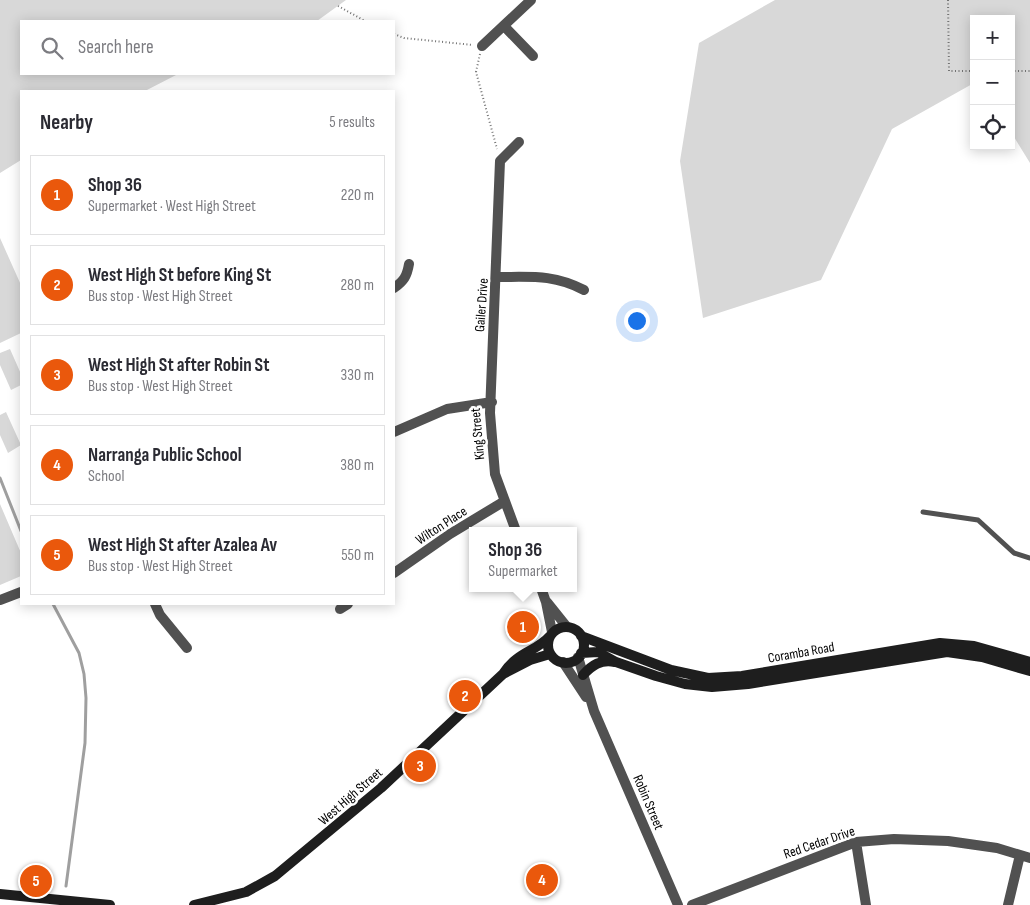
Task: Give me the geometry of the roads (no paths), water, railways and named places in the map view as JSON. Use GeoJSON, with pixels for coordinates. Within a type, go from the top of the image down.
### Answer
{"type":"FeatureCollection","features":[{"type":"Feature","properties":{"kind":"main road"},"geometry":{"type":"LineString","coordinates":[[562,627],[578,631],[583,647],[580,655],[563,662],[550,654],[548,645],[551,634],[562,627]]}},
{"type":"Feature","properties":{"kind":"main road","name":"West High Street"},"geometry":{"type":"LineString","coordinates":[[194,905],[246,892],[275,876],[381,788],[504,674],[517,657],[546,641],[551,634]]}},
{"type":"Feature","properties":{"kind":"main road","name":"Coramba Road"},"geometry":{"type":"LineString","coordinates":[[581,636],[671,670],[708,678],[742,676],[940,643],[974,646],[1030,662]]}},
{"type":"Feature","properties":{"kind":"main road","name":"Coramba Road"},"geometry":{"type":"LineString","coordinates":[[580,655],[598,652],[616,662],[685,684],[712,687],[748,684],[947,652],[982,657],[1030,671]]}},
{"type":"Feature","properties":{"kind":"main road","name":"West High Street"},"geometry":{"type":"LineString","coordinates":[[504,674],[530,660],[550,654]]}},
{"type":"Feature","properties":{"kind":"main road"},"geometry":{"type":"LineString","coordinates":[[583,675],[590,667],[601,661],[616,662]]}},
{"type":"Feature","properties":{"kind":"main road"},"geometry":{"type":"LineString","coordinates":[[0,894],[110,905]]}},
{"type":"Feature","properties":{"kind":"street"},"geometry":{"type":"LineString","coordinates":[[482,46],[531,0]]}},
{"type":"Feature","properties":{"kind":"street"},"geometry":{"type":"LineString","coordinates":[[504,26],[533,56]]}},
{"type":"Feature","properties":{"kind":"street","name":"Gailer Drive"},"geometry":{"type":"LineString","coordinates":[[492,402],[493,319],[497,277],[500,161],[519,142]]}},
{"type":"Feature","properties":{"kind":"street"},"geometry":{"type":"LineString","coordinates":[[395,287],[402,282],[407,274],[409,264]]}},
{"type":"Feature","properties":{"kind":"street"},"geometry":{"type":"LineString","coordinates":[[497,277],[541,277],[564,280],[584,290]]}},
{"type":"Feature","properties":{"kind":"street","name":"King Street"},"geometry":{"type":"LineString","coordinates":[[395,432],[446,409],[492,402],[494,474],[503,502],[514,527]]}},
{"type":"Feature","properties":{"kind":"street","name":"Wilton Place"},"geometry":{"type":"LineString","coordinates":[[395,572],[450,534],[503,502]]}},
{"type":"Feature","properties":{"kind":"street"},"geometry":{"type":"LineString","coordinates":[[0,600],[20,592]]}},
{"type":"Feature","properties":{"kind":"street"},"geometry":{"type":"LineString","coordinates":[[542,592],[546,602],[551,634]]}},
{"type":"Feature","properties":{"kind":"street"},"geometry":{"type":"LineString","coordinates":[[546,602],[568,627]]}},
{"type":"Feature","properties":{"kind":"street"},"geometry":{"type":"LineString","coordinates":[[156,605],[160,614],[187,648]]}},
{"type":"Feature","properties":{"kind":"street","name":"Robin Street"},"geometry":{"type":"LineString","coordinates":[[580,655],[583,675],[594,711],[678,905]]}},
{"type":"Feature","properties":{"kind":"street","name":"Robin Street"},"geometry":{"type":"LineString","coordinates":[[563,662],[594,711]]}},
{"type":"Feature","properties":{"kind":"street","name":"Red Cedar Drive"},"geometry":{"type":"LineString","coordinates":[[692,905],[856,842],[894,839],[948,842],[997,848],[1025,857],[1008,905]]}},
{"type":"Feature","properties":{"kind":"street"},"geometry":{"type":"LineString","coordinates":[[856,842],[866,905]]}},
{"type":"Feature","properties":{"kind":"lane"},"geometry":{"type":"LineString","coordinates":[[923,512],[978,520],[1014,553],[1030,558]]}},
{"type":"Feature","properties":{"kind":"waterway"},"geometry":{"type":"LineString","coordinates":[[0,478],[20,528]]}},
{"type":"Feature","properties":{"kind":"waterway"},"geometry":{"type":"LineString","coordinates":[[54,605],[79,653],[84,674],[86,698],[85,743],[66,886]]}},
{"type":"Feature","properties":{"kind":"place","name":"Shop 36"},"geometry":{"type":"Point","coordinates":[523,627]}},
{"type":"Feature","properties":{"kind":"place","name":"West High St before King St"},"geometry":{"type":"Point","coordinates":[465,696]}},
{"type":"Feature","properties":{"kind":"place","name":"West High St after Robin St"},"geometry":{"type":"Point","coordinates":[420,766]}},
{"type":"Feature","properties":{"kind":"place","name":"Narranga Public School"},"geometry":{"type":"Point","coordinates":[542,880]}},
{"type":"Feature","properties":{"kind":"place","name":"West High St after Azalea Av"},"geometry":{"type":"Point","coordinates":[36,881]}}]}
